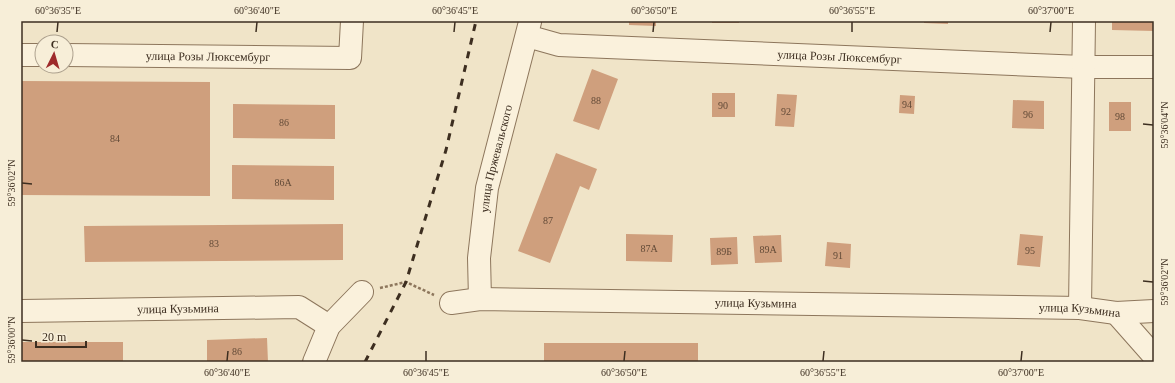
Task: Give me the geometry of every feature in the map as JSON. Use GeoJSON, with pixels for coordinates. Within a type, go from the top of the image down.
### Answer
{"type":"FeatureCollection","features":[{"type":"Feature","properties":{"kind":"street","name":"улица Розы Люксембург"},"geometry":{"type":"LineString","coordinates":[[74,55],[350,58],[352,21]]}},
{"type":"Feature","properties":{"kind":"street"},"geometry":{"type":"LineString","coordinates":[[1080,308],[1084,21]]}},
{"type":"Feature","properties":{"kind":"street","name":"улица Розы Люксембург"},"geometry":{"type":"LineString","coordinates":[[529,28],[560,45],[1083,68],[1154,67]]}},
{"type":"Feature","properties":{"kind":"street","name":"улица Пржевальского"},"geometry":{"type":"LineString","coordinates":[[480,299],[479,258],[487,188],[529,28]]}},
{"type":"Feature","properties":{"kind":"street"},"geometry":{"type":"LineString","coordinates":[[21,55],[34,55]]}},
{"type":"Feature","properties":{"kind":"street"},"geometry":{"type":"LineString","coordinates":[[314,362],[329,326],[362,292]]}},
{"type":"Feature","properties":{"kind":"street","name":"улица Кузьмина"},"geometry":{"type":"LineString","coordinates":[[450,303],[480,299],[1080,308],[1116,313],[1154,311]]}},
{"type":"Feature","properties":{"kind":"street","name":"улица Кузьмина"},"geometry":{"type":"LineString","coordinates":[[21,310],[299,307],[329,326]]}},
{"type":"Feature","properties":{"kind":"street"},"geometry":{"type":"LineString","coordinates":[[1116,313],[1154,356]]}},
{"type":"Feature","properties":{"kind":"path"},"geometry":{"type":"LineString","coordinates":[[362,292],[406,282],[450,303]]}},
{"type":"Feature","properties":{"kind":"building"},"geometry":{"type":"Polygon","coordinates":[[[629,21],[656,21],[656,26],[629,25],[629,21]]]}},
{"type":"Feature","properties":{"kind":"building"},"geometry":{"type":"Polygon","coordinates":[[[712,21],[739,21],[739,23],[712,23],[712,21]]]}},
{"type":"Feature","properties":{"kind":"building"},"geometry":{"type":"Polygon","coordinates":[[[924,21],[948,21],[948,24],[924,23],[924,21]]]}},
{"type":"Feature","properties":{"kind":"building"},"geometry":{"type":"Polygon","coordinates":[[[1112,21],[1154,21],[1154,31],[1112,30],[1112,21]]]}},
{"type":"Feature","properties":{"kind":"building"},"geometry":{"type":"Polygon","coordinates":[[[592,69],[618,79],[599,130],[573,121],[592,69]]]}},
{"type":"Feature","properties":{"kind":"building"},"geometry":{"type":"Polygon","coordinates":[[[21,81],[210,82],[210,196],[21,195],[21,81]]]}},
{"type":"Feature","properties":{"kind":"building"},"geometry":{"type":"Polygon","coordinates":[[[712,93],[735,93],[735,117],[712,117],[712,93]]]}},
{"type":"Feature","properties":{"kind":"building"},"geometry":{"type":"Polygon","coordinates":[[[777,94],[797,95],[794,127],[775,126],[777,94]]]}},
{"type":"Feature","properties":{"kind":"building"},"geometry":{"type":"Polygon","coordinates":[[[900,95],[915,96],[914,114],[899,113],[900,95]]]}},
{"type":"Feature","properties":{"kind":"building"},"geometry":{"type":"Polygon","coordinates":[[[1013,100],[1044,101],[1044,129],[1012,128],[1013,100]]]}},
{"type":"Feature","properties":{"kind":"building"},"geometry":{"type":"Polygon","coordinates":[[[1109,102],[1131,102],[1131,131],[1109,131],[1109,102]]]}},
{"type":"Feature","properties":{"kind":"building"},"geometry":{"type":"Polygon","coordinates":[[[233,104],[335,105],[335,139],[233,138],[233,104]]]}},
{"type":"Feature","properties":{"kind":"building"},"geometry":{"type":"Polygon","coordinates":[[[556,153],[597,169],[589,190],[580,186],[550,263],[518,251],[556,153]]]}},
{"type":"Feature","properties":{"kind":"building"},"geometry":{"type":"Polygon","coordinates":[[[232,165],[334,166],[334,200],[232,199],[232,165]]]}},
{"type":"Feature","properties":{"kind":"building"},"geometry":{"type":"Polygon","coordinates":[[[343,224],[343,260],[85,262],[84,226],[343,224]]]}},
{"type":"Feature","properties":{"kind":"building"},"geometry":{"type":"Polygon","coordinates":[[[626,234],[673,235],[672,262],[626,261],[626,234]]]}},
{"type":"Feature","properties":{"kind":"building"},"geometry":{"type":"Polygon","coordinates":[[[1020,234],[1043,236],[1040,267],[1017,265],[1020,234]]]}},
{"type":"Feature","properties":{"kind":"building"},"geometry":{"type":"Polygon","coordinates":[[[781,235],[782,262],[755,263],[753,236],[781,235]]]}},
{"type":"Feature","properties":{"kind":"building"},"geometry":{"type":"Polygon","coordinates":[[[737,237],[738,264],[711,265],[710,238],[737,237]]]}},
{"type":"Feature","properties":{"kind":"building"},"geometry":{"type":"Polygon","coordinates":[[[827,242],[851,244],[850,268],[825,266],[827,242]]]}},
{"type":"Feature","properties":{"kind":"building"},"geometry":{"type":"Polygon","coordinates":[[[267,338],[268,362],[207,362],[207,340],[267,338]]]}},
{"type":"Feature","properties":{"kind":"building"},"geometry":{"type":"Polygon","coordinates":[[[21,342],[123,342],[123,362],[21,362],[21,342]]]}},
{"type":"Feature","properties":{"kind":"building"},"geometry":{"type":"Polygon","coordinates":[[[544,343],[698,343],[698,362],[544,362],[544,343]]]}},
{"type":"Feature","properties":{"kind":"railway"},"geometry":{"type":"LineString","coordinates":[[365,362],[406,282],[446,150],[476,21]]}}]}
